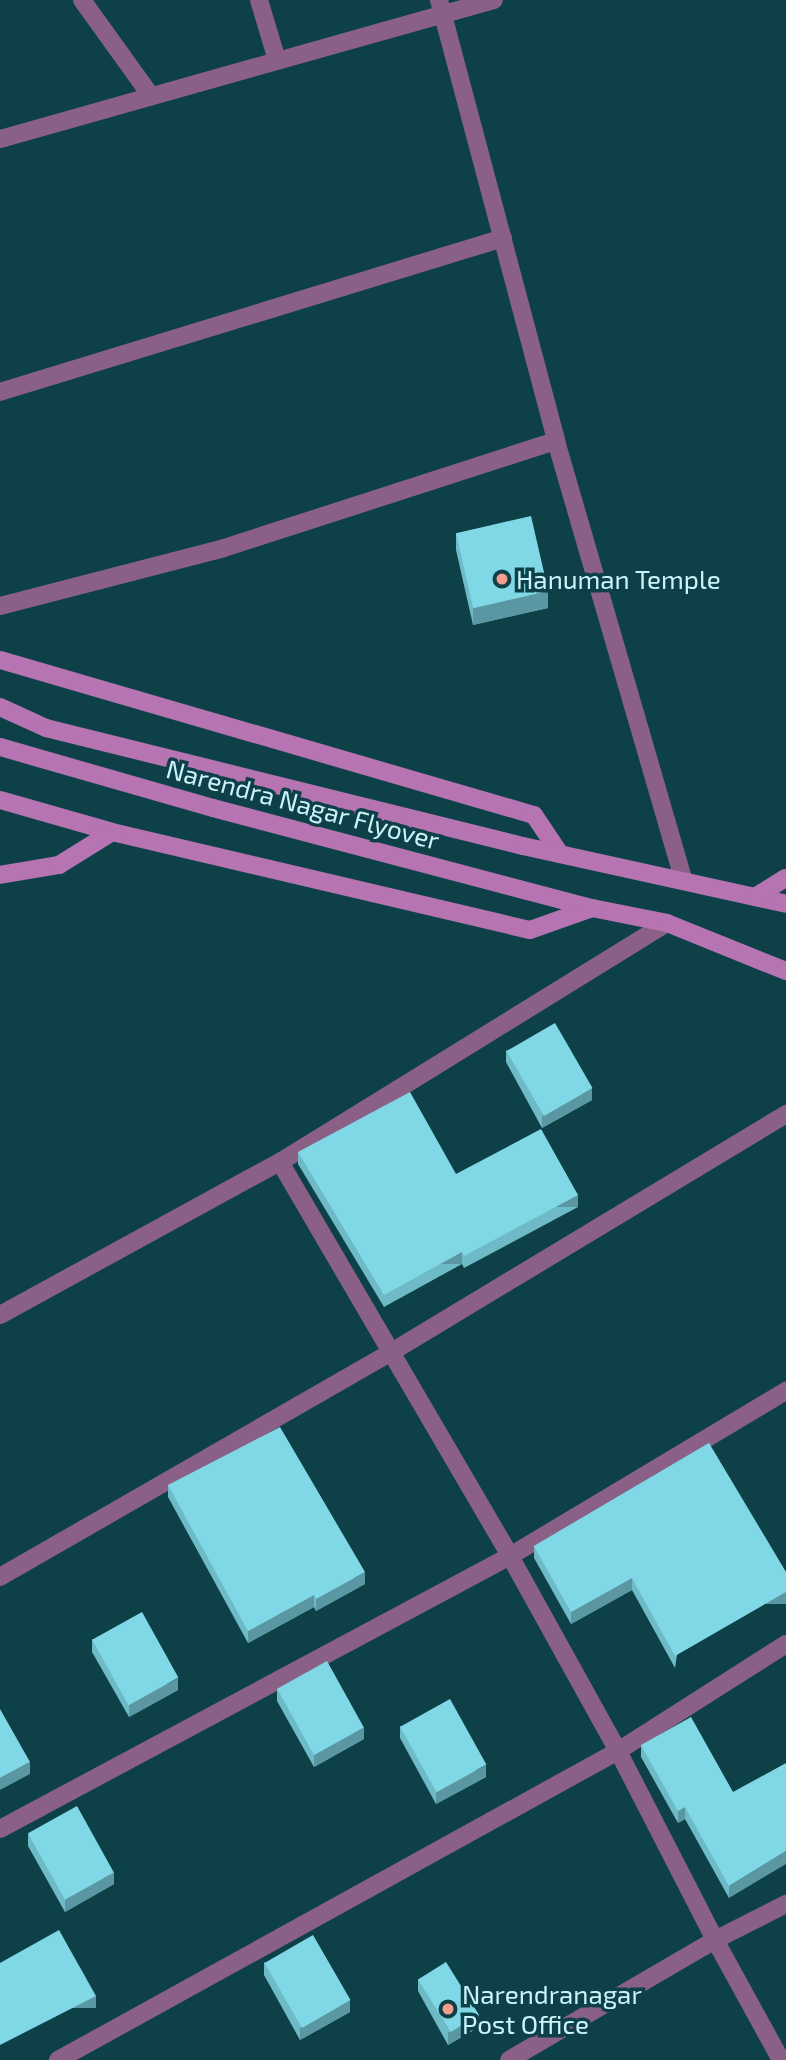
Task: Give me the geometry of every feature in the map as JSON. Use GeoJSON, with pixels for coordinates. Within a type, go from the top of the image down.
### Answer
{"type":"FeatureCollection","features":[{"type":"Feature","properties":{"kind":"main road"},"geometry":{"type":"LineString","coordinates":[[0,660],[534,815],[560,854]]}},
{"type":"Feature","properties":{"kind":"main road","name":"Narendra Nagar Flyover"},"geometry":{"type":"LineString","coordinates":[[0,707],[46,728],[523,846],[786,904]]}},
{"type":"Feature","properties":{"kind":"main road","name":"Narendra Nagar Flyover"},"geometry":{"type":"LineString","coordinates":[[0,747],[592,908],[667,923],[786,971]]}},
{"type":"Feature","properties":{"kind":"main road"},"geometry":{"type":"LineString","coordinates":[[0,800],[113,832],[530,930],[592,908]]}},
{"type":"Feature","properties":{"kind":"main road"},"geometry":{"type":"LineString","coordinates":[[0,875],[59,865],[113,832]]}},
{"type":"Feature","properties":{"kind":"main road"},"geometry":{"type":"LineString","coordinates":[[755,897],[786,878]]}},
{"type":"Feature","properties":{"kind":"street"},"geometry":{"type":"LineString","coordinates":[[82,0],[151,96]]}},
{"type":"Feature","properties":{"kind":"street"},"geometry":{"type":"LineString","coordinates":[[259,0],[278,60]]}},
{"type":"Feature","properties":{"kind":"street"},"geometry":{"type":"LineString","coordinates":[[0,139],[278,60],[440,7],[494,0]]}},
{"type":"Feature","properties":{"kind":"street"},"geometry":{"type":"LineString","coordinates":[[440,7],[556,440],[682,879]]}},
{"type":"Feature","properties":{"kind":"street"},"geometry":{"type":"LineString","coordinates":[[0,392],[503,239]]}},
{"type":"Feature","properties":{"kind":"street"},"geometry":{"type":"LineString","coordinates":[[0,606],[224,548],[556,440]]}},
{"type":"Feature","properties":{"kind":"street"},"geometry":{"type":"LineString","coordinates":[[0,1315],[280,1162],[667,923]]}},
{"type":"Feature","properties":{"kind":"street"},"geometry":{"type":"LineString","coordinates":[[0,1577],[390,1353],[786,1114]]}},
{"type":"Feature","properties":{"kind":"street"},"geometry":{"type":"LineString","coordinates":[[280,1162],[510,1556],[618,1751],[780,2060]]}},
{"type":"Feature","properties":{"kind":"street"},"geometry":{"type":"LineString","coordinates":[[0,1829],[510,1556],[786,1391]]}},
{"type":"Feature","properties":{"kind":"street"},"geometry":{"type":"LineString","coordinates":[[58,2060],[618,1751],[786,1644]]}},
{"type":"Feature","properties":{"kind":"street"},"geometry":{"type":"LineString","coordinates":[[509,2060],[529,2055],[715,1940],[786,1903]]}},
{"type":"Feature","properties":{"kind":"building","name":"Hanuman Temple"},"geometry":{"type":"Polygon","coordinates":[[[531,516],[548,591],[473,608],[456,533],[531,516]]]}},
{"type":"Feature","properties":{"kind":"building"},"geometry":{"type":"Polygon","coordinates":[[[555,1023],[592,1088],[544,1116],[507,1051],[555,1023]]]}},
{"type":"Feature","properties":{"kind":"building"},"geometry":{"type":"Polygon","coordinates":[[[410,1092],[456,1174],[541,1129],[578,1195],[464,1256],[462,1252],[384,1295],[298,1152],[410,1092]]]}},
{"type":"Feature","properties":{"kind":"building"},"geometry":{"type":"Polygon","coordinates":[[[280,1427],[365,1572],[316,1599],[314,1595],[248,1631],[168,1485],[280,1427]]]}},
{"type":"Feature","properties":{"kind":"building"},"geometry":{"type":"Polygon","coordinates":[[[709,1443],[786,1572],[786,1592],[675,1656],[632,1578],[571,1612],[534,1546],[709,1443]]]}},
{"type":"Feature","properties":{"kind":"building"},"geometry":{"type":"Polygon","coordinates":[[[142,1612],[178,1678],[129,1705],[92,1640],[142,1612]]]}},
{"type":"Feature","properties":{"kind":"building"},"geometry":{"type":"Polygon","coordinates":[[[327,1661],[364,1727],[314,1755],[277,1689],[327,1661]]]}},
{"type":"Feature","properties":{"kind":"building"},"geometry":{"type":"Polygon","coordinates":[[[450,1699],[486,1765],[437,1792],[400,1727],[450,1699]]]}},
{"type":"Feature","properties":{"kind":"building"},"geometry":{"type":"Polygon","coordinates":[[[0,1709],[30,1762],[0,1778],[0,1709]]]}},
{"type":"Feature","properties":{"kind":"building"},"geometry":{"type":"Polygon","coordinates":[[[691,1717],[733,1792],[786,1763],[786,1851],[729,1886],[685,1807],[678,1811],[641,1745],[691,1717]]]}},
{"type":"Feature","properties":{"kind":"building"},"geometry":{"type":"Polygon","coordinates":[[[77,1806],[114,1872],[65,1900],[28,1833],[77,1806]]]}},
{"type":"Feature","properties":{"kind":"building"},"geometry":{"type":"Polygon","coordinates":[[[59,1930],[96,1996],[0,2045],[0,1963],[59,1930]]]}},
{"type":"Feature","properties":{"kind":"building"},"geometry":{"type":"Polygon","coordinates":[[[313,1935],[350,2000],[302,2028],[265,1963],[313,1935]]]}},
{"type":"Feature","properties":{"kind":"building","name":"Narendranagar Post Office"},"geometry":{"type":"Polygon","coordinates":[[[446,1962],[479,2015],[451,2032],[418,1979],[446,1962]]]}},
{"type":"Feature","properties":{"kind":"place","name":"Hanuman Temple"},"geometry":{"type":"Point","coordinates":[502,579]}},
{"type":"Feature","properties":{"kind":"place","name":"Narendranagar Post Office"},"geometry":{"type":"Point","coordinates":[448,2009]}}]}
